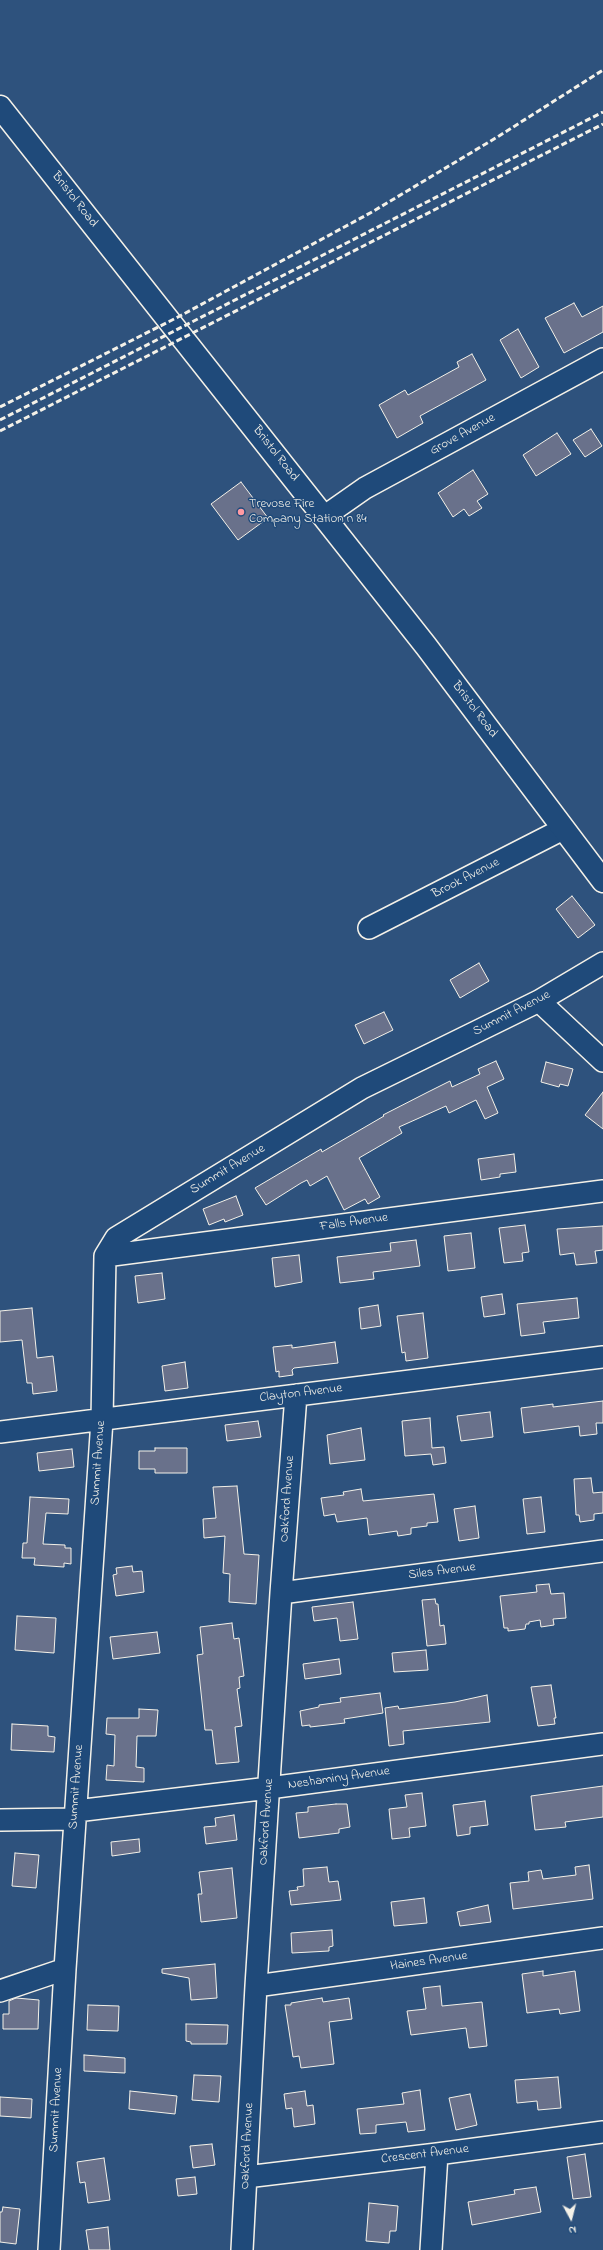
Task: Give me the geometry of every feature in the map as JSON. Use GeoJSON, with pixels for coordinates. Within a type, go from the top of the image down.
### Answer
{"type":"FeatureCollection","features":[{"type":"Feature","properties":{"kind":"main road","name":"Bristol Road"},"geometry":{"type":"LineString","coordinates":[[0,107],[426,646],[563,829],[599,868]]}},
{"type":"Feature","properties":{"kind":"street","name":"Grove Avenue"},"geometry":{"type":"LineString","coordinates":[[324,516],[365,488],[603,359]]}},
{"type":"Feature","properties":{"kind":"street","name":"Brook Avenue"},"geometry":{"type":"LineString","coordinates":[[369,928],[563,829]]}},
{"type":"Feature","properties":{"kind":"street","name":"Summit Avenue"},"geometry":{"type":"LineString","coordinates":[[49,2250],[65,1969],[102,1420],[105,1256],[116,1238],[362,1088],[539,1001],[603,963]]}},
{"type":"Feature","properties":{"kind":"street"},"geometry":{"type":"LineString","coordinates":[[539,1001],[603,1061]]}},
{"type":"Feature","properties":{"kind":"street","name":"Falls Avenue"},"geometry":{"type":"LineString","coordinates":[[105,1256],[603,1191]]}},
{"type":"Feature","properties":{"kind":"street","name":"Clayton Avenue"},"geometry":{"type":"LineString","coordinates":[[0,1432],[603,1357]]}},
{"type":"Feature","properties":{"kind":"street","name":"Oakford Avenue"},"geometry":{"type":"LineString","coordinates":[[242,2250],[256,1986],[281,1593],[296,1395]]}},
{"type":"Feature","properties":{"kind":"street","name":"Siles Avenue"},"geometry":{"type":"LineString","coordinates":[[281,1593],[603,1551]]}},
{"type":"Feature","properties":{"kind":"street","name":"Neshaminy Avenue"},"geometry":{"type":"LineString","coordinates":[[0,1820],[75,1815],[603,1744]]}},
{"type":"Feature","properties":{"kind":"street","name":"Haines Avenue"},"geometry":{"type":"LineString","coordinates":[[256,1986],[603,1938]]}},
{"type":"Feature","properties":{"kind":"street"},"geometry":{"type":"LineString","coordinates":[[0,1991],[65,1969]]}},
{"type":"Feature","properties":{"kind":"street","name":"Crescent Avenue"},"geometry":{"type":"LineString","coordinates":[[246,2177],[603,2132]]}},
{"type":"Feature","properties":{"kind":"street"},"geometry":{"type":"LineString","coordinates":[[431,2250],[437,2154]]}},
{"type":"Feature","properties":{"kind":"building"},"geometry":{"type":"Polygon","coordinates":[[[574,303],[582,317],[603,306],[603,332],[564,353],[545,318],[574,303]]]}},
{"type":"Feature","properties":{"kind":"building"},"geometry":{"type":"Polygon","coordinates":[[[518,329],[539,367],[521,378],[500,340],[518,329]]]}},
{"type":"Feature","properties":{"kind":"building"},"geometry":{"type":"Polygon","coordinates":[[[472,354],[486,380],[420,416],[423,423],[397,438],[379,405],[405,390],[408,395],[459,367],[457,362],[472,354]]]}},
{"type":"Feature","properties":{"kind":"building"},"geometry":{"type":"Polygon","coordinates":[[[591,429],[602,446],[585,457],[573,440],[591,429]]]}},
{"type":"Feature","properties":{"kind":"building"},"geometry":{"type":"Polygon","coordinates":[[[557,433],[571,454],[536,476],[523,455],[557,433]]]}},
{"type":"Feature","properties":{"kind":"building"},"geometry":{"type":"Polygon","coordinates":[[[473,470],[488,494],[477,501],[482,508],[469,516],[464,509],[453,517],[438,493],[473,470]]]}},
{"type":"Feature","properties":{"kind":"building"},"geometry":{"type":"Polygon","coordinates":[[[241,482],[268,518],[238,540],[211,504],[241,482]]]}},
{"type":"Feature","properties":{"kind":"building"},"geometry":{"type":"Polygon","coordinates":[[[572,896],[595,925],[578,938],[556,909],[572,896]]]}},
{"type":"Feature","properties":{"kind":"building"},"geometry":{"type":"Polygon","coordinates":[[[479,963],[489,981],[460,998],[450,980],[479,963]]]}},
{"type":"Feature","properties":{"kind":"building"},"geometry":{"type":"Polygon","coordinates":[[[384,1012],[393,1030],[364,1044],[355,1025],[384,1012]]]}},
{"type":"Feature","properties":{"kind":"building"},"geometry":{"type":"Polygon","coordinates":[[[496,1061],[504,1079],[487,1087],[498,1113],[485,1119],[476,1100],[449,1113],[446,1106],[399,1127],[402,1133],[359,1158],[380,1197],[368,1204],[365,1199],[344,1210],[327,1176],[310,1186],[307,1180],[266,1205],[255,1188],[321,1149],[322,1152],[384,1116],[383,1115],[450,1081],[452,1087],[480,1074],[478,1069],[496,1061]]]}},
{"type":"Feature","properties":{"kind":"building"},"geometry":{"type":"Polygon","coordinates":[[[546,1062],[573,1069],[568,1086],[560,1084],[559,1087],[541,1082],[546,1062]]]}},
{"type":"Feature","properties":{"kind":"building"},"geometry":{"type":"Polygon","coordinates":[[[603,1092],[603,1129],[585,1115],[603,1092]]]}},
{"type":"Feature","properties":{"kind":"building"},"geometry":{"type":"Polygon","coordinates":[[[514,1154],[516,1172],[500,1174],[500,1177],[481,1180],[478,1159],[514,1154]]]}},
{"type":"Feature","properties":{"kind":"building"},"geometry":{"type":"Polygon","coordinates":[[[236,1196],[243,1215],[225,1222],[224,1219],[209,1225],[203,1209],[236,1196]]]}},
{"type":"Feature","properties":{"kind":"building"},"geometry":{"type":"Polygon","coordinates":[[[525,1225],[529,1252],[522,1253],[523,1261],[504,1263],[499,1228],[525,1225]]]}},
{"type":"Feature","properties":{"kind":"building"},"geometry":{"type":"Polygon","coordinates":[[[603,1226],[603,1250],[595,1251],[597,1263],[576,1265],[574,1253],[560,1255],[557,1229],[603,1226]]]}},
{"type":"Feature","properties":{"kind":"building"},"geometry":{"type":"Polygon","coordinates":[[[471,1233],[475,1268],[448,1271],[444,1236],[471,1233]]]}},
{"type":"Feature","properties":{"kind":"building"},"geometry":{"type":"Polygon","coordinates":[[[416,1240],[420,1266],[373,1272],[374,1279],[340,1283],[337,1257],[391,1251],[390,1243],[416,1240]]]}},
{"type":"Feature","properties":{"kind":"building"},"geometry":{"type":"Polygon","coordinates":[[[299,1255],[302,1282],[275,1287],[272,1258],[299,1255]]]}},
{"type":"Feature","properties":{"kind":"building"},"geometry":{"type":"Polygon","coordinates":[[[162,1273],[165,1299],[138,1303],[135,1276],[162,1273]]]}},
{"type":"Feature","properties":{"kind":"building"},"geometry":{"type":"Polygon","coordinates":[[[502,1294],[505,1314],[484,1317],[481,1297],[502,1294]]]}},
{"type":"Feature","properties":{"kind":"building"},"geometry":{"type":"Polygon","coordinates":[[[577,1298],[579,1318],[543,1322],[545,1333],[521,1336],[517,1304],[577,1298]]]}},
{"type":"Feature","properties":{"kind":"building"},"geometry":{"type":"Polygon","coordinates":[[[378,1305],[381,1326],[361,1329],[359,1308],[378,1305]]]}},
{"type":"Feature","properties":{"kind":"building"},"geometry":{"type":"Polygon","coordinates":[[[32,1308],[37,1358],[53,1356],[57,1391],[33,1394],[32,1383],[27,1383],[22,1340],[0,1342],[0,1311],[32,1308]]]}},
{"type":"Feature","properties":{"kind":"building"},"geometry":{"type":"Polygon","coordinates":[[[423,1313],[428,1358],[406,1361],[405,1352],[402,1353],[397,1316],[423,1313]]]}},
{"type":"Feature","properties":{"kind":"building"},"geometry":{"type":"Polygon","coordinates":[[[335,1342],[338,1363],[294,1368],[292,1370],[293,1375],[279,1377],[279,1371],[276,1372],[273,1347],[292,1345],[292,1348],[335,1342]]]}},
{"type":"Feature","properties":{"kind":"building"},"geometry":{"type":"Polygon","coordinates":[[[185,1362],[188,1388],[165,1391],[162,1366],[185,1362]]]}},
{"type":"Feature","properties":{"kind":"building"},"geometry":{"type":"Polygon","coordinates":[[[603,1401],[603,1423],[596,1423],[597,1434],[580,1436],[579,1426],[524,1433],[521,1408],[553,1404],[553,1407],[603,1401]]]}},
{"type":"Feature","properties":{"kind":"building"},"geometry":{"type":"Polygon","coordinates":[[[490,1412],[493,1437],[461,1441],[457,1416],[490,1412]]]}},
{"type":"Feature","properties":{"kind":"building"},"geometry":{"type":"Polygon","coordinates":[[[430,1418],[432,1448],[444,1447],[446,1463],[433,1465],[431,1454],[405,1456],[402,1421],[430,1418]]]}},
{"type":"Feature","properties":{"kind":"building"},"geometry":{"type":"Polygon","coordinates":[[[258,1421],[261,1437],[227,1441],[225,1425],[258,1421]]]}},
{"type":"Feature","properties":{"kind":"building"},"geometry":{"type":"Polygon","coordinates":[[[361,1428],[365,1460],[330,1464],[327,1435],[361,1428]]]}},
{"type":"Feature","properties":{"kind":"building"},"geometry":{"type":"Polygon","coordinates":[[[155,1448],[187,1448],[187,1473],[155,1473],[155,1469],[139,1469],[139,1451],[155,1451],[155,1448]]]}},
{"type":"Feature","properties":{"kind":"building"},"geometry":{"type":"Polygon","coordinates":[[[72,1449],[74,1467],[39,1471],[37,1453],[72,1449]]]}},
{"type":"Feature","properties":{"kind":"building"},"geometry":{"type":"Polygon","coordinates":[[[591,1478],[593,1493],[603,1492],[603,1513],[594,1514],[594,1520],[580,1522],[579,1515],[576,1515],[574,1479],[591,1478]]]}},
{"type":"Feature","properties":{"kind":"building"},"geometry":{"type":"Polygon","coordinates":[[[237,1486],[244,1554],[259,1555],[256,1604],[229,1602],[230,1574],[223,1573],[225,1536],[204,1538],[203,1519],[216,1518],[213,1487],[237,1486]]]}},
{"type":"Feature","properties":{"kind":"building"},"geometry":{"type":"Polygon","coordinates":[[[361,1489],[363,1501],[434,1494],[438,1522],[427,1523],[427,1526],[411,1528],[411,1534],[398,1536],[397,1531],[369,1535],[367,1518],[337,1522],[335,1514],[324,1516],[321,1498],[344,1495],[343,1492],[361,1489]]]}},
{"type":"Feature","properties":{"kind":"building"},"geometry":{"type":"Polygon","coordinates":[[[30,1497],[69,1499],[68,1514],[46,1513],[43,1544],[65,1545],[65,1548],[71,1548],[71,1564],[64,1563],[64,1567],[34,1565],[35,1558],[22,1558],[23,1543],[27,1543],[30,1497]]]}},
{"type":"Feature","properties":{"kind":"building"},"geometry":{"type":"Polygon","coordinates":[[[541,1497],[545,1532],[527,1534],[523,1499],[541,1497]]]}},
{"type":"Feature","properties":{"kind":"building"},"geometry":{"type":"Polygon","coordinates":[[[475,1506],[479,1538],[459,1541],[454,1509],[475,1506]]]}},
{"type":"Feature","properties":{"kind":"building"},"geometry":{"type":"Polygon","coordinates":[[[132,1566],[133,1572],[142,1571],[144,1592],[116,1596],[113,1575],[117,1574],[116,1568],[132,1566]]]}},
{"type":"Feature","properties":{"kind":"building"},"geometry":{"type":"Polygon","coordinates":[[[549,1584],[551,1594],[564,1593],[566,1618],[553,1619],[554,1625],[541,1627],[540,1620],[529,1622],[529,1624],[526,1624],[525,1629],[508,1631],[508,1628],[504,1628],[500,1596],[537,1592],[536,1585],[549,1584]]]}},
{"type":"Feature","properties":{"kind":"building"},"geometry":{"type":"Polygon","coordinates":[[[435,1599],[436,1604],[438,1604],[440,1626],[444,1625],[446,1644],[427,1646],[422,1600],[435,1599]]]}},
{"type":"Feature","properties":{"kind":"building"},"geometry":{"type":"Polygon","coordinates":[[[353,1602],[358,1639],[340,1641],[337,1618],[314,1621],[312,1607],[353,1602]]]}},
{"type":"Feature","properties":{"kind":"building"},"geometry":{"type":"Polygon","coordinates":[[[17,1616],[56,1618],[54,1653],[15,1650],[17,1616]]]}},
{"type":"Feature","properties":{"kind":"building"},"geometry":{"type":"Polygon","coordinates":[[[232,1623],[234,1639],[239,1638],[244,1676],[239,1677],[240,1688],[237,1689],[242,1726],[235,1727],[239,1762],[216,1764],[212,1730],[205,1730],[197,1655],[203,1654],[200,1627],[232,1623]]]}},
{"type":"Feature","properties":{"kind":"building"},"geometry":{"type":"Polygon","coordinates":[[[157,1632],[160,1653],[113,1659],[110,1637],[157,1632]]]}},
{"type":"Feature","properties":{"kind":"building"},"geometry":{"type":"Polygon","coordinates":[[[426,1650],[428,1670],[394,1672],[392,1653],[426,1650]]]}},
{"type":"Feature","properties":{"kind":"building"},"geometry":{"type":"Polygon","coordinates":[[[339,1659],[341,1674],[305,1679],[303,1664],[339,1659]]]}},
{"type":"Feature","properties":{"kind":"building"},"geometry":{"type":"Polygon","coordinates":[[[551,1685],[556,1718],[554,1718],[555,1724],[538,1726],[531,1687],[551,1685]]]}},
{"type":"Feature","properties":{"kind":"building"},"geometry":{"type":"Polygon","coordinates":[[[380,1693],[383,1713],[344,1719],[345,1723],[310,1727],[310,1725],[302,1726],[300,1711],[319,1707],[319,1705],[341,1702],[340,1698],[380,1693]]]}},
{"type":"Feature","properties":{"kind":"building"},"geometry":{"type":"Polygon","coordinates":[[[487,1695],[490,1722],[403,1731],[404,1744],[389,1746],[385,1708],[398,1706],[399,1709],[455,1702],[487,1695]]]}},
{"type":"Feature","properties":{"kind":"building"},"geometry":{"type":"Polygon","coordinates":[[[139,1709],[158,1710],[156,1736],[137,1736],[136,1767],[144,1768],[144,1782],[106,1780],[107,1765],[114,1766],[115,1735],[106,1734],[107,1718],[139,1718],[139,1709]]]}},
{"type":"Feature","properties":{"kind":"building"},"geometry":{"type":"Polygon","coordinates":[[[12,1724],[48,1726],[48,1736],[55,1737],[54,1752],[11,1750],[12,1724]]]}},
{"type":"Feature","properties":{"kind":"building"},"geometry":{"type":"Polygon","coordinates":[[[603,1786],[603,1817],[565,1822],[566,1827],[535,1830],[531,1796],[603,1786]]]}},
{"type":"Feature","properties":{"kind":"building"},"geometry":{"type":"Polygon","coordinates":[[[422,1793],[426,1826],[409,1828],[410,1837],[392,1839],[389,1809],[407,1807],[405,1795],[422,1793]]]}},
{"type":"Feature","properties":{"kind":"building"},"geometry":{"type":"Polygon","coordinates":[[[485,1801],[488,1825],[470,1827],[470,1834],[457,1836],[453,1805],[485,1801]]]}},
{"type":"Feature","properties":{"kind":"building"},"geometry":{"type":"Polygon","coordinates":[[[347,1804],[350,1827],[339,1829],[339,1833],[299,1838],[296,1813],[308,1812],[308,1807],[347,1804]]]}},
{"type":"Feature","properties":{"kind":"building"},"geometry":{"type":"Polygon","coordinates":[[[234,1815],[237,1840],[206,1844],[204,1827],[216,1826],[215,1818],[234,1815]]]}},
{"type":"Feature","properties":{"kind":"building"},"geometry":{"type":"Polygon","coordinates":[[[139,1839],[140,1852],[112,1856],[111,1842],[139,1839]]]}},
{"type":"Feature","properties":{"kind":"building"},"geometry":{"type":"Polygon","coordinates":[[[15,1853],[39,1855],[36,1888],[12,1886],[15,1853]]]}},
{"type":"Feature","properties":{"kind":"building"},"geometry":{"type":"Polygon","coordinates":[[[589,1865],[593,1899],[513,1909],[510,1883],[529,1881],[528,1872],[541,1870],[543,1879],[576,1875],[575,1867],[589,1865]]]}},
{"type":"Feature","properties":{"kind":"building"},"geometry":{"type":"Polygon","coordinates":[[[327,1867],[329,1882],[338,1881],[341,1900],[291,1905],[289,1891],[298,1890],[297,1887],[304,1886],[303,1869],[327,1867]]]}},
{"type":"Feature","properties":{"kind":"building"},"geometry":{"type":"Polygon","coordinates":[[[232,1868],[237,1918],[201,1922],[198,1894],[202,1894],[199,1872],[232,1868]]]}},
{"type":"Feature","properties":{"kind":"building"},"geometry":{"type":"Polygon","coordinates":[[[424,1898],[427,1923],[394,1926],[391,1902],[424,1898]]]}},
{"type":"Feature","properties":{"kind":"building"},"geometry":{"type":"Polygon","coordinates":[[[488,1905],[491,1922],[460,1926],[457,1912],[488,1905]]]}},
{"type":"Feature","properties":{"kind":"building"},"geometry":{"type":"Polygon","coordinates":[[[332,1930],[333,1946],[329,1947],[329,1951],[292,1953],[291,1933],[332,1930]]]}},
{"type":"Feature","properties":{"kind":"building"},"geometry":{"type":"Polygon","coordinates":[[[215,1964],[217,1998],[191,2000],[189,1978],[162,1973],[162,1969],[215,1964]]]}},
{"type":"Feature","properties":{"kind":"building"},"geometry":{"type":"Polygon","coordinates":[[[543,1971],[543,1976],[575,1971],[580,2011],[560,2014],[559,2009],[527,2013],[522,1974],[543,1971]]]}},
{"type":"Feature","properties":{"kind":"building"},"geometry":{"type":"Polygon","coordinates":[[[440,1986],[442,2006],[482,2002],[487,2046],[469,2048],[466,2028],[411,2035],[407,2011],[426,2009],[423,1988],[440,1986]]]}},
{"type":"Feature","properties":{"kind":"building"},"geometry":{"type":"Polygon","coordinates":[[[16,1998],[39,2000],[38,2029],[3,2029],[3,2014],[9,2014],[9,2001],[16,1998]]]}},
{"type":"Feature","properties":{"kind":"building"},"geometry":{"type":"Polygon","coordinates":[[[322,1998],[323,2002],[349,1998],[352,2019],[329,2022],[334,2064],[301,2068],[299,2056],[293,2057],[285,2005],[322,1998]]]}},
{"type":"Feature","properties":{"kind":"building"},"geometry":{"type":"Polygon","coordinates":[[[88,2005],[119,2006],[118,2031],[87,2030],[88,2005]]]}},
{"type":"Feature","properties":{"kind":"building"},"geometry":{"type":"Polygon","coordinates":[[[186,2024],[228,2025],[227,2044],[191,2044],[191,2042],[186,2041],[186,2024]]]}},
{"type":"Feature","properties":{"kind":"building"},"geometry":{"type":"Polygon","coordinates":[[[84,2055],[125,2058],[125,2073],[84,2071],[84,2055]]]}},
{"type":"Feature","properties":{"kind":"building"},"geometry":{"type":"Polygon","coordinates":[[[194,2075],[221,2076],[219,2102],[192,2100],[194,2075]]]}},
{"type":"Feature","properties":{"kind":"building"},"geometry":{"type":"Polygon","coordinates":[[[558,2077],[561,2108],[538,2110],[537,2101],[517,2103],[515,2080],[558,2077]]]}},
{"type":"Feature","properties":{"kind":"building"},"geometry":{"type":"Polygon","coordinates":[[[420,2090],[425,2130],[408,2132],[406,2122],[376,2125],[376,2133],[360,2134],[357,2109],[404,2104],[402,2093],[420,2090]]]}},
{"type":"Feature","properties":{"kind":"building"},"geometry":{"type":"Polygon","coordinates":[[[130,2091],[177,2096],[175,2114],[129,2109],[130,2091]]]}},
{"type":"Feature","properties":{"kind":"building"},"geometry":{"type":"Polygon","coordinates":[[[305,2091],[307,2106],[313,2105],[315,2124],[294,2127],[292,2108],[286,2109],[284,2094],[305,2091]]]}},
{"type":"Feature","properties":{"kind":"building"},"geometry":{"type":"Polygon","coordinates":[[[470,2094],[477,2125],[456,2130],[449,2098],[470,2094]]]}},
{"type":"Feature","properties":{"kind":"building"},"geometry":{"type":"Polygon","coordinates":[[[0,2097],[32,2099],[31,2118],[0,2116],[0,2097]]]}},
{"type":"Feature","properties":{"kind":"building"},"geometry":{"type":"Polygon","coordinates":[[[212,2144],[215,2165],[193,2168],[190,2146],[212,2144]]]}},
{"type":"Feature","properties":{"kind":"building"},"geometry":{"type":"Polygon","coordinates":[[[585,2154],[591,2197],[573,2199],[567,2157],[585,2154]]]}},
{"type":"Feature","properties":{"kind":"building"},"geometry":{"type":"Polygon","coordinates":[[[104,2158],[110,2200],[88,2203],[85,2182],[80,2183],[77,2162],[104,2158]]]}},
{"type":"Feature","properties":{"kind":"building"},"geometry":{"type":"Polygon","coordinates":[[[195,2177],[197,2194],[178,2196],[176,2179],[195,2177]]]}},
{"type":"Feature","properties":{"kind":"building"},"geometry":{"type":"Polygon","coordinates":[[[536,2187],[541,2212],[472,2225],[468,2202],[515,2194],[514,2190],[536,2187]]]}},
{"type":"Feature","properties":{"kind":"building"},"geometry":{"type":"Polygon","coordinates":[[[369,2203],[398,2206],[396,2231],[390,2231],[389,2243],[366,2241],[369,2203]]]}},
{"type":"Feature","properties":{"kind":"building"},"geometry":{"type":"Polygon","coordinates":[[[3,2207],[20,2209],[16,2244],[0,2242],[0,2212],[2,2212],[3,2207]]]}},
{"type":"Feature","properties":{"kind":"building"},"geometry":{"type":"Polygon","coordinates":[[[108,2227],[110,2250],[89,2250],[86,2230],[108,2227]]]}},
{"type":"Feature","properties":{"kind":"railway"},"geometry":{"type":"LineString","coordinates":[[0,407],[180,316],[372,212],[499,136],[603,70]]}},
{"type":"Feature","properties":{"kind":"railway"},"geometry":{"type":"LineString","coordinates":[[0,420],[603,112]]}},
{"type":"Feature","properties":{"kind":"railway"},"geometry":{"type":"LineString","coordinates":[[0,431],[603,124]]}},
{"type":"Feature","properties":{"kind":"place","name":"Trevose Fire Company Station n 84"},"geometry":{"type":"Point","coordinates":[241,512]}}]}
